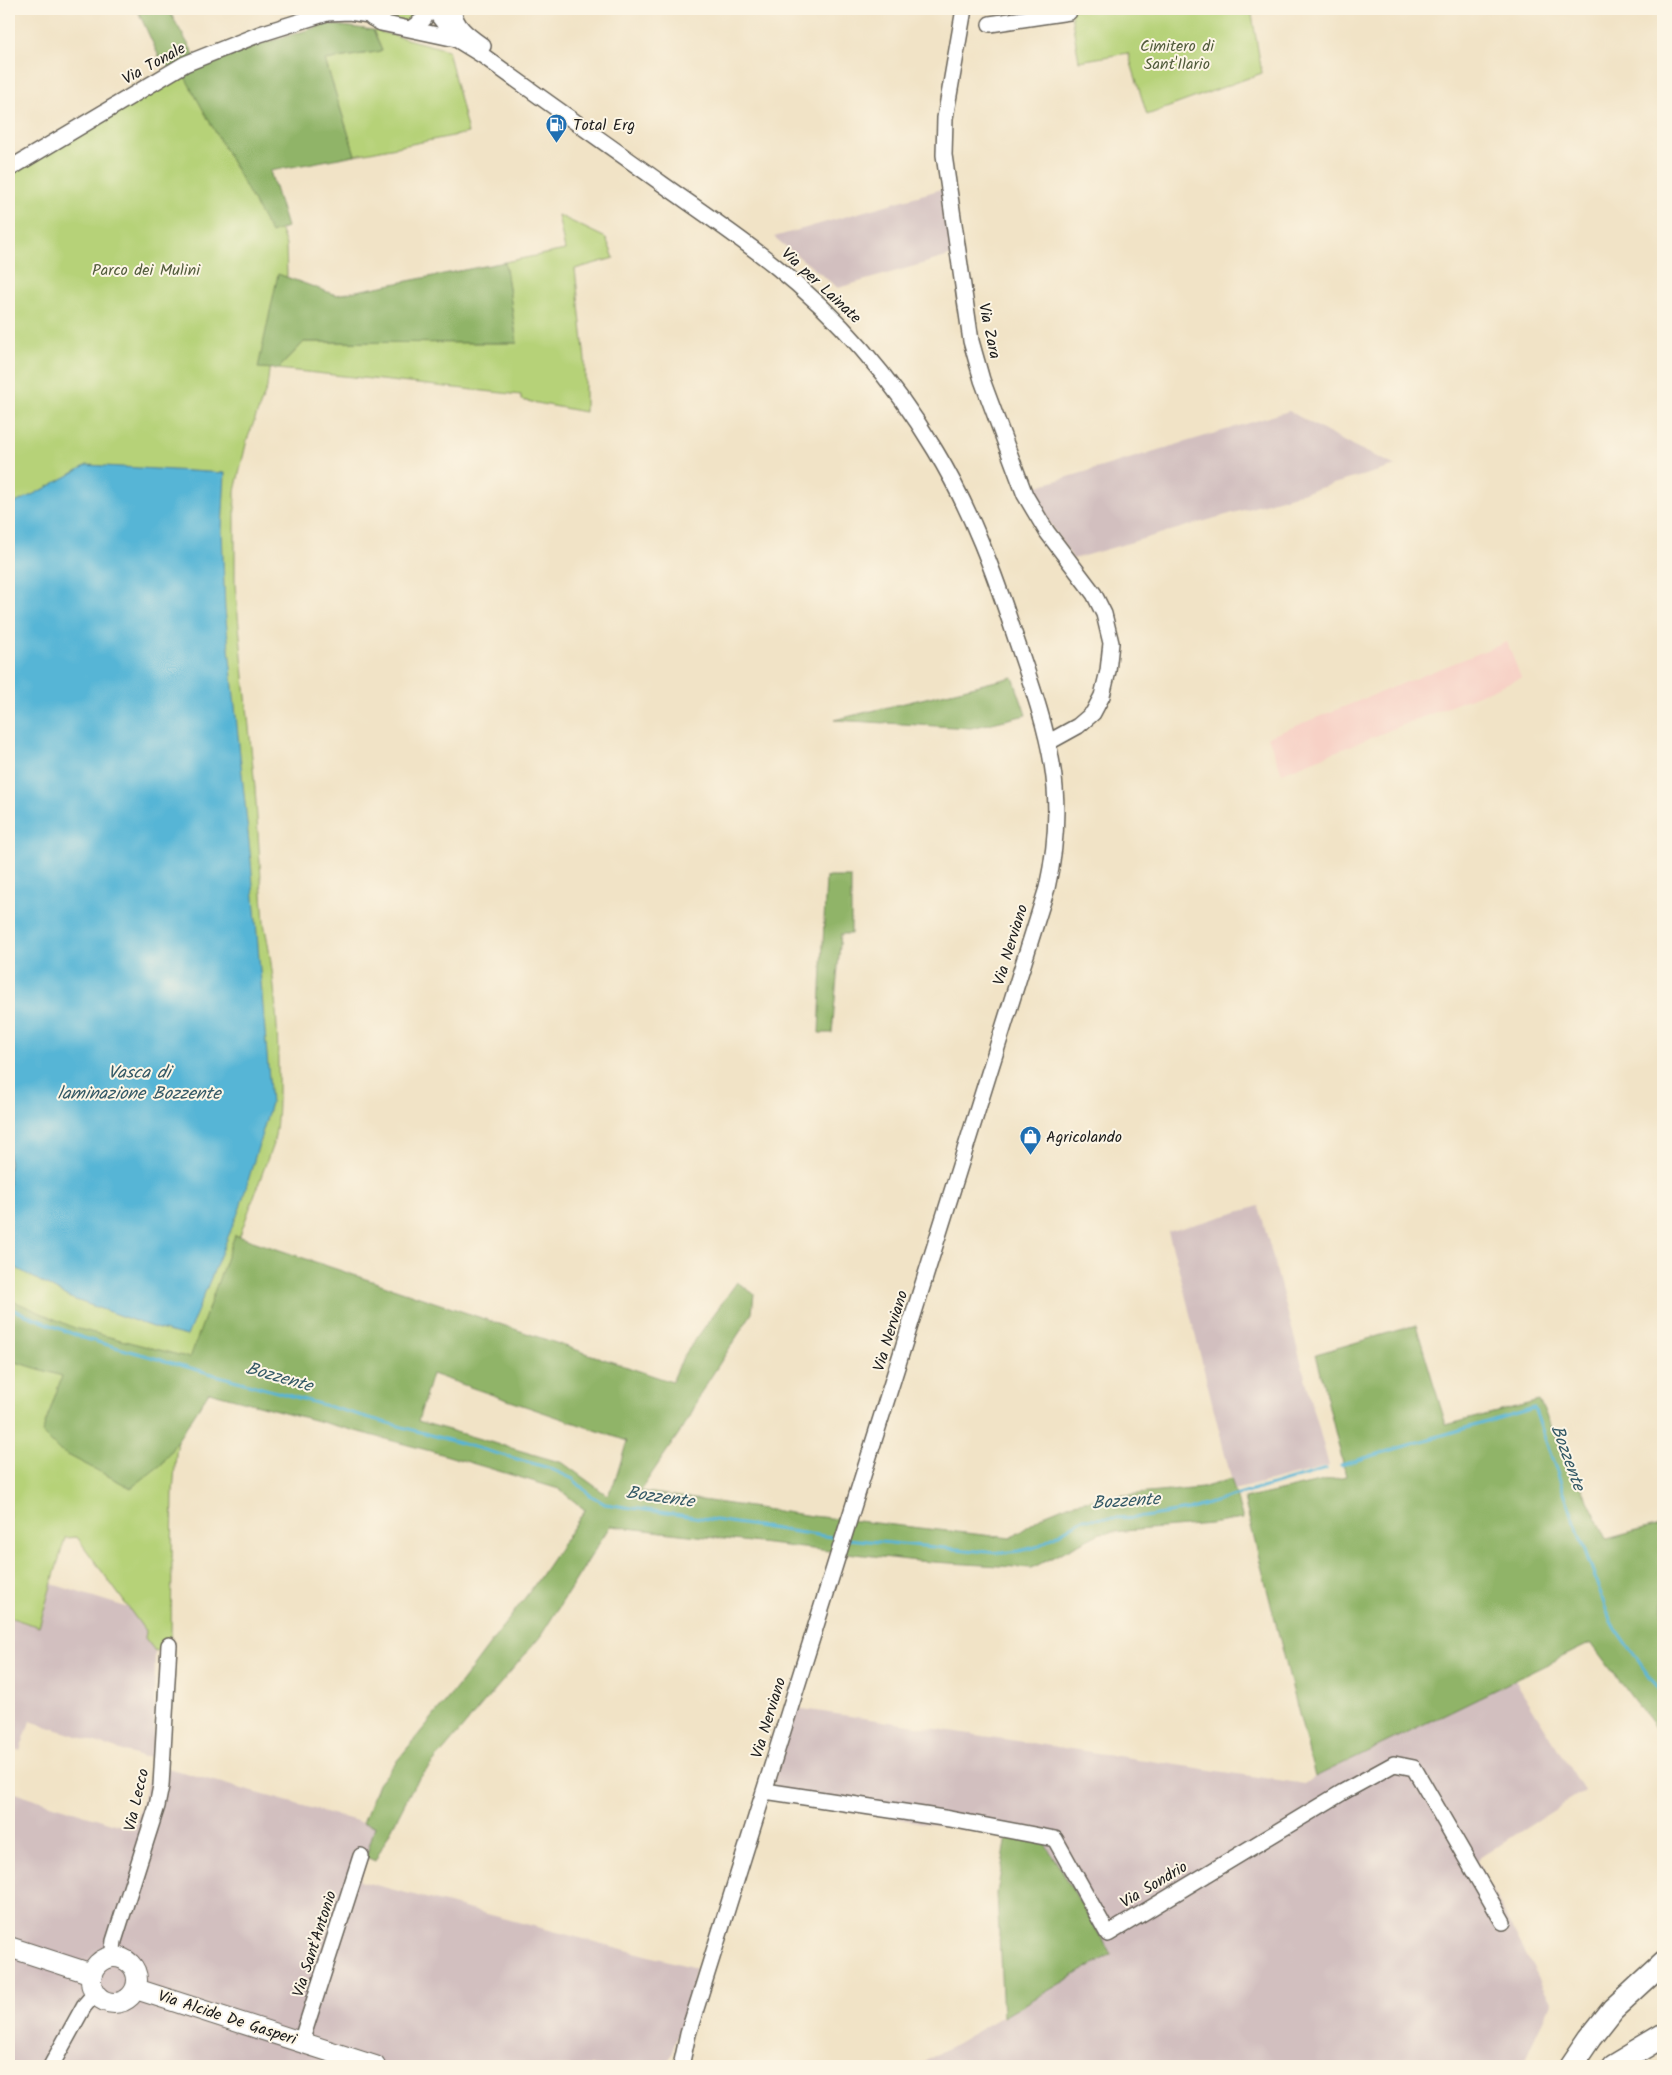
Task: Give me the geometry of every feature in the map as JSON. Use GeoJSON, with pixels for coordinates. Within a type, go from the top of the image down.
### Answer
{"type":"FeatureCollection","features":[{"type":"Feature","properties":{"kind":"highway"},"geometry":{"type":"LineString","coordinates":[[1571,2066],[1613,2009],[1663,1963]]}},
{"type":"Feature","properties":{"kind":"highway"},"geometry":{"type":"LineString","coordinates":[[1613,2066],[1663,2036]]}},
{"type":"Feature","properties":{"kind":"main road"},"geometry":{"type":"LineString","coordinates":[[9,1946],[92,1974]]}},
{"type":"Feature","properties":{"kind":"main road"},"geometry":{"type":"LineString","coordinates":[[97,1996],[93,1990],[92,1974],[98,1964],[106,1958],[112,1958]]}},
{"type":"Feature","properties":{"kind":"main road","name":"Via Alcide De Gasperi"},"geometry":{"type":"LineString","coordinates":[[97,1996],[108,2003],[117,2003],[126,2000],[136,1989],[136,1975],[132,1966],[125,1960],[112,1958]]}},
{"type":"Feature","properties":{"kind":"main road","name":"Via Alcide De Gasperi"},"geometry":{"type":"LineString","coordinates":[[136,1989],[375,2066]]}},
{"type":"Feature","properties":{"kind":"street"},"geometry":{"type":"LineString","coordinates":[[260,34],[271,25],[307,9]]}},
{"type":"Feature","properties":{"kind":"street"},"geometry":{"type":"LineString","coordinates":[[410,29],[424,19],[432,9]]}},
{"type":"Feature","properties":{"kind":"street","name":"Via per Lainate"},"geometry":{"type":"LineString","coordinates":[[432,9],[456,39],[562,112],[776,266],[830,316],[870,359],[918,424],[956,487],[986,554],[1027,672]]}},
{"type":"Feature","properties":{"kind":"street"},"geometry":{"type":"LineString","coordinates":[[453,9],[457,23],[465,32],[553,99],[562,112]]}},
{"type":"Feature","properties":{"kind":"street","name":"Via Zara"},"geometry":{"type":"LineString","coordinates":[[964,9],[945,118],[944,155],[972,346],[982,380],[1025,495],[1047,532],[1094,594],[1104,614],[1109,630],[1110,662],[1098,705],[1086,720],[1049,742]]}},
{"type":"Feature","properties":{"kind":"street","name":"Via Tonale"},"geometry":{"type":"LineString","coordinates":[[9,170],[185,64],[260,34],[331,11],[366,12]]}},
{"type":"Feature","properties":{"kind":"street","name":"Via per Lainate"},"geometry":{"type":"LineString","coordinates":[[366,12],[380,23],[456,39]]}},
{"type":"Feature","properties":{"kind":"street"},"geometry":{"type":"LineString","coordinates":[[990,24],[1045,12],[1068,12]]}},
{"type":"Feature","properties":{"kind":"street","name":"Via Nerviano"},"geometry":{"type":"LineString","coordinates":[[681,2066],[688,2034],[1047,888],[1056,824],[1056,791],[1049,742],[1027,672]]}},
{"type":"Feature","properties":{"kind":"street","name":"Via Lecco"},"geometry":{"type":"LineString","coordinates":[[112,1958],[114,1941],[157,1806],[161,1786],[169,1645]]}},
{"type":"Feature","properties":{"kind":"street","name":"Via Sondrio"},"geometry":{"type":"LineString","coordinates":[[765,1792],[950,1819],[1055,1839],[1108,1934],[1342,1792],[1394,1764],[1414,1768],[1503,1922]]}},
{"type":"Feature","properties":{"kind":"street","name":"Via Sant'Antonio"},"geometry":{"type":"LineString","coordinates":[[301,2042],[361,1856]]}},
{"type":"Feature","properties":{"kind":"street"},"geometry":{"type":"LineString","coordinates":[[51,2066],[84,2006],[97,1996]]}},
{"type":"Feature","properties":{"kind":"shaded area"},"geometry":{"type":"Polygon","coordinates":[[[942,189],[953,255],[838,288],[774,237],[942,189]]]}},
{"type":"Feature","properties":{"kind":"shaded area"},"geometry":{"type":"Polygon","coordinates":[[[1289,411],[1341,440],[1396,466],[1073,559],[1028,489],[1289,411]]]}},
{"type":"Feature","properties":{"kind":"shaded area"},"geometry":{"type":"Polygon","coordinates":[[[1507,642],[1521,678],[1282,773],[1268,737],[1507,642]]]}},
{"type":"Feature","properties":{"kind":"shaded area"},"geometry":{"type":"Polygon","coordinates":[[[1259,1206],[1329,1466],[1234,1490],[1168,1232],[1259,1206]]]}},
{"type":"Feature","properties":{"kind":"shaded area"},"geometry":{"type":"Polygon","coordinates":[[[52,1584],[129,1608],[155,1641],[154,1756],[142,1757],[30,1721],[20,1751],[9,1747],[9,1618],[38,1627],[52,1584]]]}},
{"type":"Feature","properties":{"kind":"shaded area"},"geometry":{"type":"Polygon","coordinates":[[[1515,1680],[1584,1791],[1476,1860],[1551,2002],[1522,2066],[917,2066],[1110,1954],[1007,1837],[769,1797],[796,1708],[1305,1784],[1315,1777],[1515,1680]]]}},
{"type":"Feature","properties":{"kind":"shaded area"},"geometry":{"type":"Polygon","coordinates":[[[153,1764],[375,1826],[360,1881],[696,1968],[690,1996],[667,2066],[9,2066],[9,1791],[134,1830],[153,1764]]]}},
{"type":"Feature","properties":{"kind":"green space"},"geometry":{"type":"Polygon","coordinates":[[[137,9],[168,9],[199,63],[327,24],[373,30],[382,51],[325,60],[355,155],[270,171],[287,227],[271,233],[185,77],[161,61],[137,9]]]}},
{"type":"Feature","properties":{"kind":"green space"},"geometry":{"type":"Polygon","coordinates":[[[370,9],[421,9],[416,16],[404,22],[390,19],[370,9]]]}},
{"type":"Feature","properties":{"kind":"green space","name":"Cimitero di Sant'Ilario"},"geometry":{"type":"Polygon","coordinates":[[[1070,9],[1251,9],[1262,73],[1147,115],[1128,53],[1079,61],[1070,9]]]}},
{"type":"Feature","properties":{"kind":"green space"},"geometry":{"type":"Polygon","coordinates":[[[373,30],[448,50],[468,133],[355,155],[325,60],[382,51],[373,30]]]}},
{"type":"Feature","properties":{"kind":"green space","name":"Parco dei Mulini"},"geometry":{"type":"Polygon","coordinates":[[[193,68],[281,231],[286,245],[287,275],[273,336],[267,388],[247,440],[235,491],[235,585],[255,788],[264,923],[275,995],[278,1104],[274,1141],[196,1357],[181,1421],[173,1492],[171,1634],[165,1649],[155,1651],[145,1638],[146,1632],[77,1537],[65,1538],[39,1627],[9,1617],[9,173],[193,68]]]}},
{"type":"Feature","properties":{"kind":"green space"},"geometry":{"type":"Polygon","coordinates":[[[558,215],[606,238],[614,258],[575,269],[585,360],[585,412],[521,400],[521,395],[278,369],[304,342],[517,343],[505,262],[565,250],[558,215]]]}},
{"type":"Feature","properties":{"kind":"green space"},"geometry":{"type":"Polygon","coordinates":[[[505,262],[517,343],[304,342],[278,369],[258,368],[278,274],[336,295],[505,262]]]}},
{"type":"Feature","properties":{"kind":"green space"},"geometry":{"type":"Polygon","coordinates":[[[1013,677],[1026,715],[971,728],[834,720],[1013,677]]]}},
{"type":"Feature","properties":{"kind":"green space"},"geometry":{"type":"Polygon","coordinates":[[[826,877],[851,877],[851,934],[841,934],[832,1033],[819,1033],[826,877]]]}},
{"type":"Feature","properties":{"kind":"green space"},"geometry":{"type":"Polygon","coordinates":[[[235,1235],[672,1382],[683,1357],[737,1282],[754,1294],[752,1313],[700,1394],[690,1417],[640,1491],[812,1516],[1011,1538],[1046,1514],[1073,1503],[1115,1496],[1202,1488],[1231,1479],[1243,1519],[1210,1524],[1100,1533],[1032,1568],[917,1561],[610,1526],[540,1637],[414,1785],[375,1861],[366,1857],[375,1826],[363,1823],[378,1784],[459,1685],[533,1587],[585,1510],[559,1489],[438,1453],[209,1392],[162,1464],[131,1488],[60,1451],[42,1433],[62,1376],[9,1360],[9,1299],[75,1328],[190,1358],[235,1235]],[[432,1374],[418,1421],[563,1463],[607,1495],[614,1484],[627,1441],[432,1374]]]}},
{"type":"Feature","properties":{"kind":"green space"},"geometry":{"type":"Polygon","coordinates":[[[1416,1325],[1446,1425],[1539,1401],[1607,1539],[1663,1524],[1663,1739],[1591,1643],[1315,1777],[1244,1499],[1346,1476],[1316,1354],[1416,1325]]]}},
{"type":"Feature","properties":{"kind":"green space"},"geometry":{"type":"Polygon","coordinates":[[[1007,1837],[1045,1843],[1111,1954],[1003,2017],[997,1893],[1007,1837]]]}},
{"type":"Feature","properties":{"kind":"water","name":"Vasca di laminazione Bozzente"},"geometry":{"type":"Polygon","coordinates":[[[87,465],[225,473],[222,531],[225,609],[251,861],[271,1103],[240,1208],[187,1336],[155,1328],[70,1298],[9,1264],[9,506],[87,465]]]}},
{"type":"Feature","properties":{"kind":"waterway","name":"Bozzente"},"geometry":{"type":"LineString","coordinates":[[9,1308],[83,1338],[549,1468],[573,1479],[590,1495],[605,1504],[838,1538]]}},
{"type":"Feature","properties":{"kind":"waterway","name":"Bozzente"},"geometry":{"type":"LineString","coordinates":[[1341,1465],[1534,1408],[1607,1612],[1616,1629],[1663,1696]]}},
{"type":"Feature","properties":{"kind":"waterway","name":"Bozzente"},"geometry":{"type":"LineString","coordinates":[[847,1539],[999,1553],[1019,1551],[1036,1547],[1083,1519],[1144,1517],[1188,1510],[1326,1469]]}},
{"type":"Feature","properties":{"kind":"place","name":"Total Erg"},"geometry":{"type":"Point","coordinates":[557,144]}},
{"type":"Feature","properties":{"kind":"place","name":"Agricolando"},"geometry":{"type":"Point","coordinates":[1030,1156]}}]}
